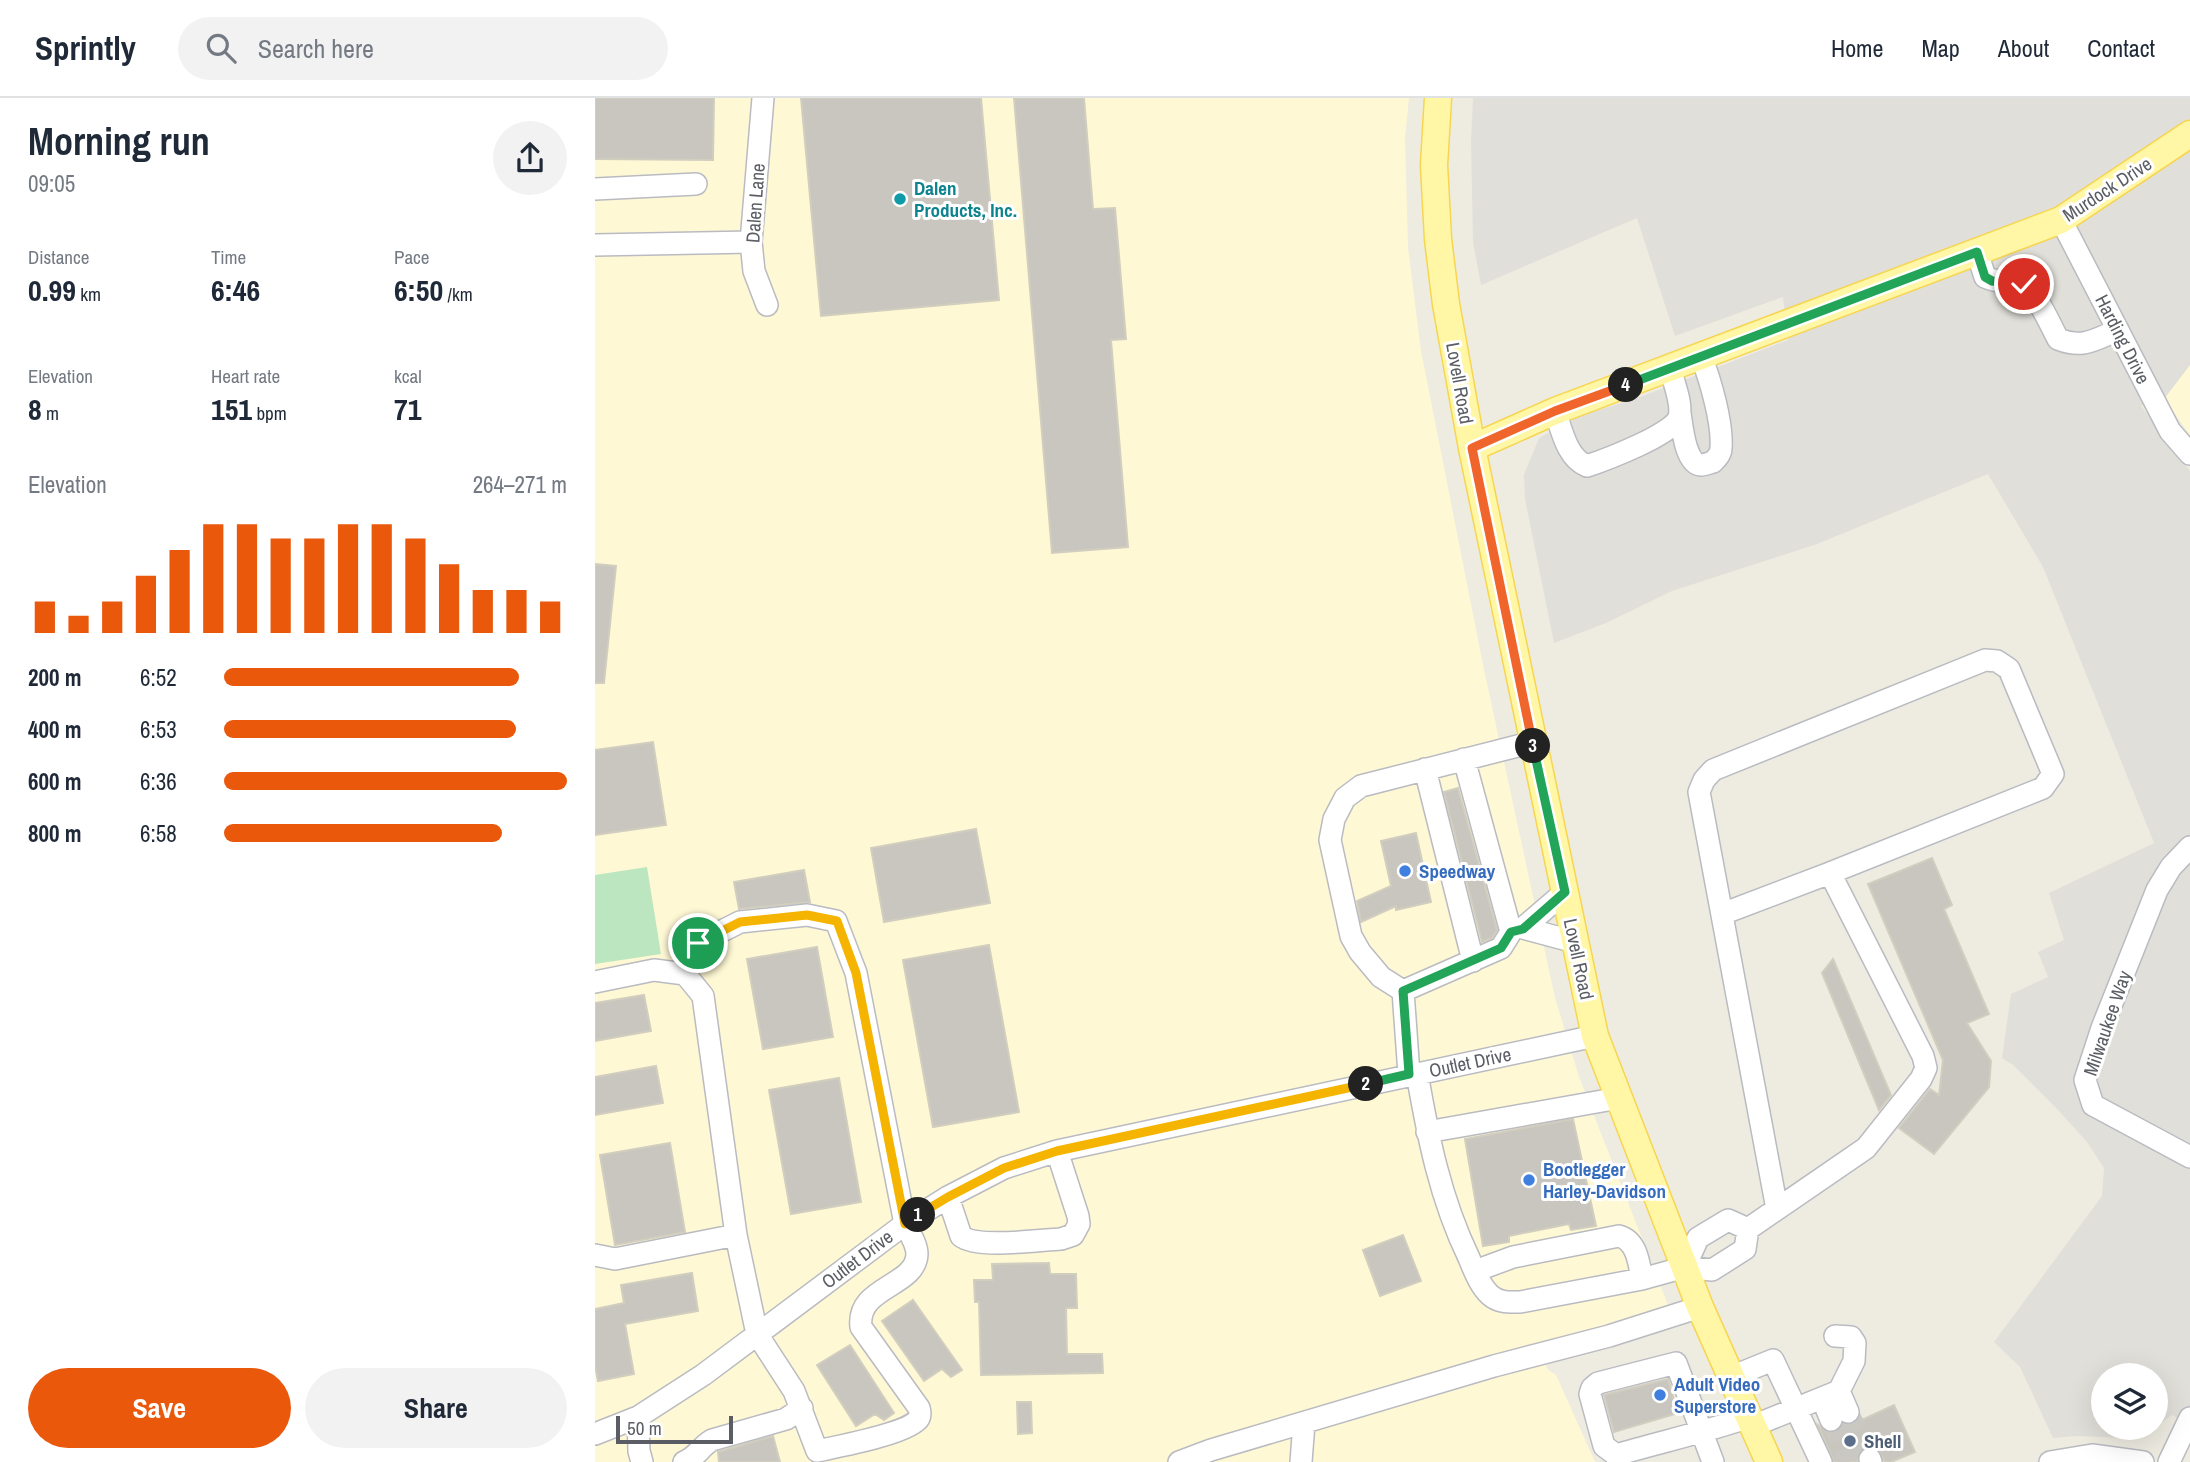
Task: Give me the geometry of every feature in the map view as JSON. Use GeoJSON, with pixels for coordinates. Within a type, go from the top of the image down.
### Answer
{"type":"FeatureCollection","features":[{"type":"Feature","properties":{"kind":"main road","name":"Lovell Road"},"geometry":{"type":"LineString","coordinates":[[1438,98],[1434,165],[1438,239],[1446,304],[1472,448],[1595,1035],[1700,1307],[1769,1462]]}},
{"type":"Feature","properties":{"kind":"main road","name":"Murdock Drive"},"geometry":{"type":"LineString","coordinates":[[1472,448],[1555,411],[2061,220],[2190,134]]}},
{"type":"Feature","properties":{"kind":"street","name":"Dalen Lane"},"geometry":{"type":"LineString","coordinates":[[763,98],[751,242],[754,271],[767,305]]}},
{"type":"Feature","properties":{"kind":"street"},"geometry":{"type":"LineString","coordinates":[[595,189],[696,184]]}},
{"type":"Feature","properties":{"kind":"street","name":"Harding Drive"},"geometry":{"type":"LineString","coordinates":[[2061,220],[2170,431],[2190,454]]}},
{"type":"Feature","properties":{"kind":"street"},"geometry":{"type":"LineString","coordinates":[[595,245],[751,242]]}},
{"type":"Feature","properties":{"kind":"street"},"geometry":{"type":"LineString","coordinates":[[1977,252],[1985,277],[1992,281],[2024,284],[2032,292],[2058,339],[2072,344],[2084,344],[2118,330]]}},
{"type":"Feature","properties":{"kind":"street"},"geometry":{"type":"LineString","coordinates":[[1670,368],[1688,454],[1694,463],[1701,465],[1713,462],[1721,450],[1720,439],[1713,391],[1701,356]]}},
{"type":"Feature","properties":{"kind":"street"},"geometry":{"type":"LineString","coordinates":[[1555,411],[1569,449],[1578,462],[1587,466],[1619,455],[1670,428],[1680,413]]}},
{"type":"Feature","properties":{"kind":"street"},"geometry":{"type":"LineString","coordinates":[[1722,914],[2043,788],[2053,774],[2009,669],[1997,661],[1985,660],[1713,770],[1704,780],[1699,792],[1777,1209]]}},
{"type":"Feature","properties":{"kind":"street"},"geometry":{"type":"LineString","coordinates":[[1403,991],[1381,977],[1360,952],[1351,936],[1330,840],[1334,819],[1345,798],[1361,786],[1533,742]]}},
{"type":"Feature","properties":{"kind":"street"},"geometry":{"type":"LineString","coordinates":[[1464,759],[1517,930]]}},
{"type":"Feature","properties":{"kind":"street"},"geometry":{"type":"LineString","coordinates":[[1425,769],[1473,961]]}},
{"type":"Feature","properties":{"kind":"street","name":"Milwaukee Way"},"geometry":{"type":"LineString","coordinates":[[2190,847],[2171,867],[2157,890],[2102,1028],[2085,1080],[2093,1105],[2190,1157]]}},
{"type":"Feature","properties":{"kind":"street"},"geometry":{"type":"LineString","coordinates":[[1403,991],[1413,1073],[1441,1188],[1459,1237],[1490,1295],[1504,1303],[1520,1302],[1642,1279],[1685,1267],[1712,1270],[1745,1249],[1748,1228],[1866,1148],[1921,1079],[1926,1068],[1923,1056],[1830,873]]}},
{"type":"Feature","properties":{"kind":"street"},"geometry":{"type":"LineString","coordinates":[[1403,991],[1501,948],[1517,930],[1565,892]]}},
{"type":"Feature","properties":{"kind":"street"},"geometry":{"type":"LineString","coordinates":[[595,982],[654,970],[685,974],[703,996],[736,1235],[757,1334],[794,1391],[817,1452],[906,1428],[918,1420],[921,1415],[919,1408],[861,1327],[859,1314],[866,1303],[906,1273],[915,1262],[917,1251],[905,1224],[856,973],[837,921],[807,915],[740,922],[698,943],[685,974]]}},
{"type":"Feature","properties":{"kind":"street"},"geometry":{"type":"LineString","coordinates":[[1517,930],[1575,942]]}},
{"type":"Feature","properties":{"kind":"street","name":"Outlet Drive"},"geometry":{"type":"LineString","coordinates":[[595,1434],[638,1417],[702,1375],[905,1224],[948,1197],[1004,1168],[1057,1151],[1595,1035]]}},
{"type":"Feature","properties":{"kind":"street"},"geometry":{"type":"LineString","coordinates":[[1426,1129],[1619,1097]]}},
{"type":"Feature","properties":{"kind":"street"},"geometry":{"type":"LineString","coordinates":[[948,1197],[961,1236],[966,1240],[981,1242],[1061,1239],[1073,1235],[1079,1224],[1078,1216],[1057,1151]]}},
{"type":"Feature","properties":{"kind":"street"},"geometry":{"type":"LineString","coordinates":[[1685,1267],[1698,1238],[1728,1220],[1748,1228]]}},
{"type":"Feature","properties":{"kind":"street"},"geometry":{"type":"LineString","coordinates":[[595,1255],[615,1259],[736,1235]]}},
{"type":"Feature","properties":{"kind":"street"},"geometry":{"type":"LineString","coordinates":[[1475,1271],[1513,1256],[1619,1236],[1627,1238],[1633,1244],[1642,1279]]}},
{"type":"Feature","properties":{"kind":"street"},"geometry":{"type":"LineString","coordinates":[[1179,1462],[1210,1450],[1494,1366],[1609,1336],[1700,1307]]}},
{"type":"Feature","properties":{"kind":"street"},"geometry":{"type":"LineString","coordinates":[[1713,1462],[1700,1431],[1676,1363],[1598,1383],[1592,1388],[1590,1394],[1604,1446],[1616,1455],[1700,1431],[1751,1422],[1797,1409],[1830,1395],[1854,1361],[1855,1343],[1851,1337],[1835,1336]]}},
{"type":"Feature","properties":{"kind":"street"},"geometry":{"type":"LineString","coordinates":[[1731,1377],[1773,1360],[1821,1462]]}},
{"type":"Feature","properties":{"kind":"street"},"geometry":{"type":"LineString","coordinates":[[1830,1395],[1840,1416]]}},
{"type":"Feature","properties":{"kind":"street"},"geometry":{"type":"LineString","coordinates":[[684,1462],[697,1456],[704,1445],[712,1440],[786,1419],[802,1408]]}},
{"type":"Feature","properties":{"kind":"street"},"geometry":{"type":"LineString","coordinates":[[638,1417],[642,1462]]}},
{"type":"Feature","properties":{"kind":"street"},"geometry":{"type":"LineString","coordinates":[[2169,1462],[2190,1418]]}},
{"type":"Feature","properties":{"kind":"street"},"geometry":{"type":"LineString","coordinates":[[1301,1462],[1304,1423]]}},
{"type":"Feature","properties":{"kind":"street"},"geometry":{"type":"LineString","coordinates":[[2050,1462],[2092,1455],[2143,1462]]}},
{"type":"Feature","properties":{"kind":"shaded area"},"geometry":{"type":"Polygon","coordinates":[[[595,98],[1409,98],[1405,138],[1408,248],[1421,351],[1483,665],[1555,998],[1579,1077],[1668,1305],[1539,1350],[1548,1370],[1556,1375],[1595,1462],[595,1462],[595,98]]]}},
{"type":"Feature","properties":{"kind":"shaded area"},"geometry":{"type":"Polygon","coordinates":[[[1473,98],[2190,98],[2190,365],[2164,399],[2141,406],[2190,471],[2190,1425],[2172,1415],[2168,1418],[2168,1363],[2091,1363],[2091,1437],[2053,1438],[2020,1367],[1994,1342],[2102,1196],[2104,1168],[2087,1142],[2059,1111],[2013,1065],[2002,1058],[2011,994],[2048,977],[2038,952],[2064,940],[2049,893],[2154,843],[2043,567],[1988,474],[1817,544],[1672,591],[1606,623],[1554,643],[1525,499],[1524,475],[1539,438],[1579,416],[1635,399],[1788,340],[1783,297],[1675,336],[1637,218],[1481,285],[1473,242],[1473,98]]]}},
{"type":"Feature","properties":{"kind":"shaded area"},"geometry":{"type":"Polygon","coordinates":[[[2190,365],[2190,435],[2164,399],[2190,365]]]}},
{"type":"Feature","properties":{"kind":"green space"},"geometry":{"type":"Polygon","coordinates":[[[647,867],[661,954],[595,964],[595,875],[647,867]]]}},
{"type":"Feature","properties":{"kind":"building"},"geometry":{"type":"Polygon","coordinates":[[[595,98],[714,98],[713,160],[595,159],[595,98]]]}},
{"type":"Feature","properties":{"kind":"building","name":"Dalen Products, Inc."},"geometry":{"type":"Polygon","coordinates":[[[801,98],[981,98],[999,300],[821,316],[801,98]]]}},
{"type":"Feature","properties":{"kind":"building"},"geometry":{"type":"Polygon","coordinates":[[[1014,98],[1084,98],[1093,209],[1115,208],[1126,339],[1111,340],[1128,547],[1052,553],[1014,98]]]}},
{"type":"Feature","properties":{"kind":"building"},"geometry":{"type":"Polygon","coordinates":[[[595,564],[616,566],[604,683],[595,683],[595,564]]]}},
{"type":"Feature","properties":{"kind":"building"},"geometry":{"type":"Polygon","coordinates":[[[653,742],[666,825],[595,835],[595,750],[653,742]]]}},
{"type":"Feature","properties":{"kind":"building"},"geometry":{"type":"Polygon","coordinates":[[[1458,788],[1497,930],[1492,938],[1482,942],[1444,792],[1458,788]]]}},
{"type":"Feature","properties":{"kind":"building"},"geometry":{"type":"Polygon","coordinates":[[[976,829],[990,903],[884,922],[871,848],[976,829]]]}},
{"type":"Feature","properties":{"kind":"building"},"geometry":{"type":"Polygon","coordinates":[[[1416,833],[1431,902],[1396,910],[1396,906],[1361,922],[1357,901],[1391,886],[1381,841],[1416,833]]]}},
{"type":"Feature","properties":{"kind":"building"},"geometry":{"type":"Polygon","coordinates":[[[1932,858],[1952,905],[1944,909],[1989,1014],[1967,1023],[1991,1061],[1989,1087],[1934,1154],[1899,1128],[1930,1089],[1939,1095],[1943,1060],[1868,884],[1932,858]]]}},
{"type":"Feature","properties":{"kind":"building"},"geometry":{"type":"Polygon","coordinates":[[[804,870],[810,902],[739,909],[734,882],[804,870]]]}},
{"type":"Feature","properties":{"kind":"building"},"geometry":{"type":"Polygon","coordinates":[[[989,945],[1019,1112],[933,1127],[903,960],[989,945]]]}},
{"type":"Feature","properties":{"kind":"building"},"geometry":{"type":"Polygon","coordinates":[[[817,947],[833,1037],[763,1049],[747,959],[817,947]]]}},
{"type":"Feature","properties":{"kind":"building"},"geometry":{"type":"Polygon","coordinates":[[[1833,959],[1891,1095],[1879,1110],[1822,973],[1833,959]]]}},
{"type":"Feature","properties":{"kind":"building"},"geometry":{"type":"Polygon","coordinates":[[[644,995],[651,1031],[595,1041],[595,1003],[644,995]]]}},
{"type":"Feature","properties":{"kind":"building"},"geometry":{"type":"Polygon","coordinates":[[[656,1066],[663,1103],[595,1115],[595,1077],[656,1066]]]}},
{"type":"Feature","properties":{"kind":"building"},"geometry":{"type":"Polygon","coordinates":[[[839,1078],[861,1202],[791,1214],[769,1090],[839,1078]]]}},
{"type":"Feature","properties":{"kind":"building","name":"Bootlegger Harley-Davidson"},"geometry":{"type":"Polygon","coordinates":[[[1573,1119],[1596,1226],[1571,1230],[1569,1224],[1509,1236],[1509,1242],[1483,1246],[1465,1139],[1573,1119]]]}},
{"type":"Feature","properties":{"kind":"building"},"geometry":{"type":"Polygon","coordinates":[[[670,1143],[685,1232],[615,1245],[600,1155],[670,1143]]]}},
{"type":"Feature","properties":{"kind":"building"},"geometry":{"type":"Polygon","coordinates":[[[1403,1235],[1421,1281],[1380,1296],[1363,1250],[1403,1235]]]}},
{"type":"Feature","properties":{"kind":"building"},"geometry":{"type":"Polygon","coordinates":[[[1049,1263],[1050,1274],[1076,1274],[1077,1308],[1066,1308],[1067,1354],[1102,1354],[1103,1373],[981,1375],[979,1302],[975,1302],[974,1280],[993,1280],[992,1264],[1049,1263]]]}},
{"type":"Feature","properties":{"kind":"building"},"geometry":{"type":"Polygon","coordinates":[[[692,1273],[698,1311],[625,1324],[634,1374],[598,1381],[595,1366],[595,1309],[624,1303],[621,1285],[692,1273]]]}},
{"type":"Feature","properties":{"kind":"building"},"geometry":{"type":"Polygon","coordinates":[[[913,1300],[962,1370],[951,1377],[942,1369],[924,1381],[882,1321],[913,1300]]]}},
{"type":"Feature","properties":{"kind":"building"},"geometry":{"type":"Polygon","coordinates":[[[850,1345],[894,1413],[884,1420],[875,1414],[856,1426],[817,1365],[850,1345]]]}},
{"type":"Feature","properties":{"kind":"building"},"geometry":{"type":"Polygon","coordinates":[[[1668,1379],[1678,1413],[1614,1432],[1604,1395],[1668,1379]]]}},
{"type":"Feature","properties":{"kind":"building"},"geometry":{"type":"Polygon","coordinates":[[[1017,1402],[1031,1402],[1032,1433],[1018,1434],[1017,1402]]]}},
{"type":"Feature","properties":{"kind":"building"},"geometry":{"type":"Polygon","coordinates":[[[1894,1405],[1915,1452],[1885,1462],[1878,1449],[1867,1446],[1860,1451],[1857,1462],[1834,1462],[1818,1425],[1829,1433],[1835,1432],[1843,1424],[1853,1424],[1894,1405]]]}},
{"type":"Feature","properties":{"kind":"building"},"geometry":{"type":"Polygon","coordinates":[[[773,1436],[780,1462],[719,1462],[718,1452],[773,1436]]]}},
{"type":"Feature","properties":{"kind":"tunnel"},"geometry":{"type":"LineString","coordinates":[[1848,1412],[1870,1459]]}},
{"type":"Feature","properties":{"kind":"tunnel"},"geometry":{"type":"LineString","coordinates":[[1831,1420],[1849,1462]]}},
{"type":"Feature","properties":{"kind":"place","name":"Dalen Products, Inc."},"geometry":{"type":"Point","coordinates":[900,199]}},
{"type":"Feature","properties":{"kind":"place","name":"Speedway"},"geometry":{"type":"Point","coordinates":[1405,871]}},
{"type":"Feature","properties":{"kind":"place","name":"Bootlegger Harley-Davidson"},"geometry":{"type":"Point","coordinates":[1529,1180]}},
{"type":"Feature","properties":{"kind":"place","name":"Adult Video Superstore"},"geometry":{"type":"Point","coordinates":[1660,1395]}},
{"type":"Feature","properties":{"kind":"place","name":"Shell"},"geometry":{"type":"Point","coordinates":[1850,1441]}},
{"type":"Feature","properties":{"kind":"route"},"geometry":{"type":"LineString","coordinates":[[698,943],[740,922],[807,915],[837,921],[856,973],[905,1224],[948,1197],[1004,1168],[1057,1151],[1409,1074],[1403,991],[1501,948],[1511,932],[1523,929],[1565,892],[1472,448],[1555,411],[1977,252],[1985,277],[1992,281],[2024,284]]}}]}
